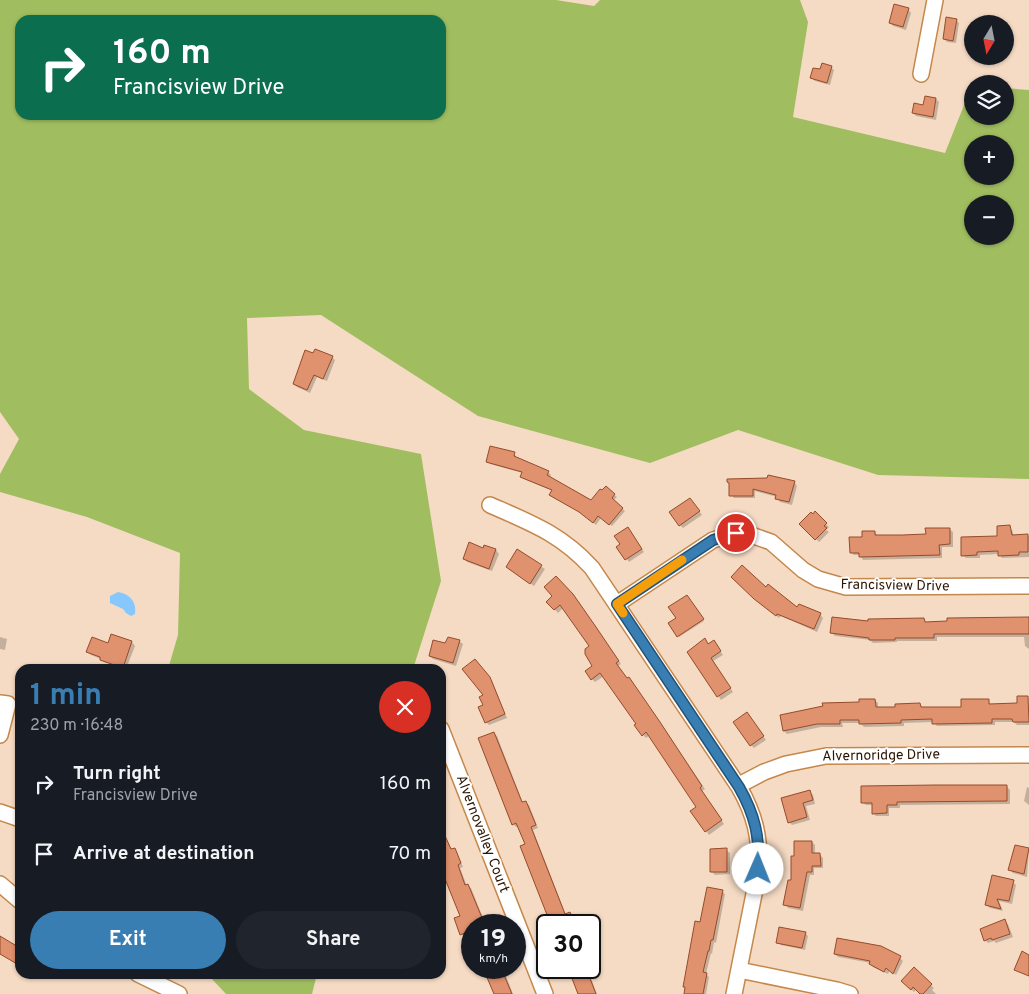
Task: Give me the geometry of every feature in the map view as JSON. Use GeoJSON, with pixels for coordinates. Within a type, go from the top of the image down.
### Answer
{"type":"FeatureCollection","features":[{"type":"Feature","properties":{"kind":"street"},"geometry":{"type":"LineString","coordinates":[[921,74],[935,0]]}},
{"type":"Feature","properties":{"kind":"street"},"geometry":{"type":"LineString","coordinates":[[490,505],[542,527],[562,540],[592,568],[748,802],[754,818],[760,850],[757,879],[734,994]]}},
{"type":"Feature","properties":{"kind":"street","name":"Francisview Drive"},"geometry":{"type":"LineString","coordinates":[[617,604],[713,540],[736,533],[760,537],[771,542],[810,575],[834,585],[846,587],[1029,586]]}},
{"type":"Feature","properties":{"kind":"street"},"geometry":{"type":"LineString","coordinates":[[0,703],[8,704],[0,736]]}},
{"type":"Feature","properties":{"kind":"street","name":"Alvernovalley Court"},"geometry":{"type":"LineString","coordinates":[[446,742],[545,994]]}},
{"type":"Feature","properties":{"kind":"street","name":"Alvernoridge Drive"},"geometry":{"type":"LineString","coordinates":[[739,787],[743,783],[779,766],[826,756],[1029,755]]}},
{"type":"Feature","properties":{"kind":"street"},"geometry":{"type":"LineString","coordinates":[[0,812],[15,817]]}},
{"type":"Feature","properties":{"kind":"street"},"geometry":{"type":"LineString","coordinates":[[0,884],[15,897]]}},
{"type":"Feature","properties":{"kind":"street"},"geometry":{"type":"LineString","coordinates":[[739,970],[850,994]]}},
{"type":"Feature","properties":{"kind":"street"},"geometry":{"type":"LineString","coordinates":[[148,979],[179,994]]}},
{"type":"Feature","properties":{"kind":"green space"},"geometry":{"type":"Polygon","coordinates":[[[0,0],[556,0],[594,6],[600,0],[800,0],[808,22],[793,117],[945,153],[964,105],[964,125],[1014,125],[1014,89],[1029,90],[1029,479],[878,475],[738,430],[650,463],[478,416],[321,315],[247,318],[249,389],[304,430],[421,454],[441,581],[415,664],[169,664],[178,635],[180,553],[87,517],[0,492],[0,474],[19,439],[0,412],[0,0]]]}},
{"type":"Feature","properties":{"kind":"green space"},"geometry":{"type":"Polygon","coordinates":[[[212,979],[316,979],[312,994],[226,994],[212,979]]]}},
{"type":"Feature","properties":{"kind":"water"},"geometry":{"type":"Polygon","coordinates":[[[118,592],[132,599],[135,606],[135,614],[131,616],[123,609],[110,603],[110,596],[118,592]]]}},
{"type":"Feature","properties":{"kind":"building"},"geometry":{"type":"Polygon","coordinates":[[[894,4],[909,8],[903,27],[889,23],[894,4]]]}},
{"type":"Feature","properties":{"kind":"building"},"geometry":{"type":"Polygon","coordinates":[[[946,17],[957,19],[953,41],[943,39],[946,17]]]}},
{"type":"Feature","properties":{"kind":"building"},"geometry":{"type":"Polygon","coordinates":[[[822,63],[832,66],[827,83],[810,78],[813,68],[820,69],[822,63]]]}},
{"type":"Feature","properties":{"kind":"building"},"geometry":{"type":"Polygon","coordinates":[[[925,96],[936,98],[933,117],[912,113],[914,103],[923,105],[925,96]]]}},
{"type":"Feature","properties":{"kind":"building"},"geometry":{"type":"Polygon","coordinates":[[[315,349],[333,356],[323,379],[314,375],[307,390],[293,384],[305,350],[313,353],[315,349]]]}},
{"type":"Feature","properties":{"kind":"building"},"geometry":{"type":"Polygon","coordinates":[[[490,446],[515,452],[514,456],[549,471],[547,475],[591,500],[600,489],[602,490],[606,486],[615,494],[612,498],[623,508],[609,525],[598,516],[593,523],[579,512],[549,495],[552,490],[520,477],[522,472],[486,462],[490,446]]]}},
{"type":"Feature","properties":{"kind":"building"},"geometry":{"type":"Polygon","coordinates":[[[768,475],[795,481],[789,502],[775,499],[776,495],[753,489],[753,496],[729,496],[729,483],[727,479],[767,478],[768,475]]]}},
{"type":"Feature","properties":{"kind":"building"},"geometry":{"type":"Polygon","coordinates":[[[690,498],[700,511],[679,526],[669,512],[690,498]]]}},
{"type":"Feature","properties":{"kind":"building"},"geometry":{"type":"Polygon","coordinates":[[[815,511],[827,523],[824,526],[827,528],[815,540],[799,524],[811,512],[813,514],[815,511]]]}},
{"type":"Feature","properties":{"kind":"building"},"geometry":{"type":"Polygon","coordinates":[[[1010,525],[1012,535],[1028,534],[1028,552],[1019,552],[1019,555],[998,556],[998,551],[977,552],[977,555],[961,556],[961,537],[997,536],[997,526],[1010,525]]]}},
{"type":"Feature","properties":{"kind":"building"},"geometry":{"type":"Polygon","coordinates":[[[628,527],[642,549],[625,560],[616,547],[620,544],[614,536],[628,527]]]}},
{"type":"Feature","properties":{"kind":"building"},"geometry":{"type":"Polygon","coordinates":[[[925,528],[950,528],[950,544],[939,545],[940,555],[859,557],[859,553],[850,553],[849,537],[862,537],[862,531],[875,531],[875,535],[926,534],[925,528]]]}},
{"type":"Feature","properties":{"kind":"building"},"geometry":{"type":"Polygon","coordinates":[[[469,542],[483,548],[484,545],[496,549],[489,569],[463,559],[469,542]]]}},
{"type":"Feature","properties":{"kind":"building"},"geometry":{"type":"Polygon","coordinates":[[[517,549],[542,565],[530,584],[506,567],[517,549]]]}},
{"type":"Feature","properties":{"kind":"building"},"geometry":{"type":"Polygon","coordinates":[[[742,565],[766,587],[768,584],[797,607],[799,604],[821,613],[814,629],[777,614],[776,616],[754,599],[731,577],[742,565]]]}},
{"type":"Feature","properties":{"kind":"building"},"geometry":{"type":"Polygon","coordinates":[[[556,576],[573,594],[596,627],[619,661],[616,663],[627,678],[629,677],[660,722],[722,820],[705,832],[690,811],[696,807],[646,732],[642,736],[634,725],[636,724],[600,673],[591,680],[585,671],[592,666],[585,654],[585,649],[589,646],[560,605],[554,610],[546,602],[552,596],[544,587],[556,576]]]}},
{"type":"Feature","properties":{"kind":"building"},"geometry":{"type":"Polygon","coordinates":[[[687,595],[704,619],[677,637],[668,623],[676,618],[668,607],[687,595]]]}},
{"type":"Feature","properties":{"kind":"building"},"geometry":{"type":"Polygon","coordinates":[[[832,617],[868,621],[868,619],[924,618],[925,622],[947,621],[947,618],[1029,617],[1029,634],[934,634],[934,638],[869,640],[869,638],[830,633],[832,617]]]}},
{"type":"Feature","properties":{"kind":"building"},"geometry":{"type":"Polygon","coordinates":[[[111,634],[132,641],[124,664],[112,664],[86,652],[92,637],[108,643],[111,634]]]}},
{"type":"Feature","properties":{"kind":"building"},"geometry":{"type":"Polygon","coordinates":[[[448,637],[460,640],[453,663],[429,656],[433,640],[445,643],[448,637]]]}},
{"type":"Feature","properties":{"kind":"building"},"geometry":{"type":"Polygon","coordinates":[[[705,638],[708,644],[714,640],[721,651],[711,658],[731,688],[717,697],[687,652],[705,638]]]}},
{"type":"Feature","properties":{"kind":"building"},"geometry":{"type":"Polygon","coordinates":[[[475,659],[490,677],[505,714],[485,723],[478,707],[483,705],[479,697],[483,695],[462,669],[475,659]]]}},
{"type":"Feature","properties":{"kind":"building"},"geometry":{"type":"Polygon","coordinates":[[[1017,696],[1028,696],[1029,722],[1013,722],[1012,719],[992,719],[992,723],[932,724],[932,719],[901,720],[901,723],[859,724],[859,720],[840,720],[840,724],[817,724],[783,731],[780,715],[823,706],[822,703],[859,702],[859,699],[875,699],[876,707],[895,707],[895,704],[920,703],[921,707],[961,707],[961,699],[989,699],[989,704],[1017,703],[1017,696]]]}},
{"type":"Feature","properties":{"kind":"building"},"geometry":{"type":"Polygon","coordinates":[[[747,712],[764,736],[750,746],[733,722],[747,712]]]}},
{"type":"Feature","properties":{"kind":"building"},"geometry":{"type":"Polygon","coordinates":[[[494,732],[522,802],[526,801],[536,825],[531,827],[565,914],[547,914],[520,846],[525,844],[516,823],[512,825],[478,738],[494,732]]]}},
{"type":"Feature","properties":{"kind":"building"},"geometry":{"type":"Polygon","coordinates":[[[1007,785],[1007,801],[897,802],[897,805],[887,805],[887,813],[872,814],[872,803],[861,803],[861,786],[1007,785]]]}},
{"type":"Feature","properties":{"kind":"building"},"geometry":{"type":"Polygon","coordinates":[[[810,790],[813,800],[803,803],[807,817],[788,823],[781,798],[810,790]]]}},
{"type":"Feature","properties":{"kind":"building"},"geometry":{"type":"Polygon","coordinates":[[[446,838],[451,849],[455,848],[461,863],[458,865],[465,885],[468,884],[480,914],[461,914],[460,935],[454,918],[460,916],[446,881],[446,838]]]}},
{"type":"Feature","properties":{"kind":"building"},"geometry":{"type":"Polygon","coordinates":[[[794,841],[812,841],[812,853],[820,853],[821,866],[812,866],[812,872],[807,872],[800,908],[783,905],[788,880],[791,880],[791,856],[794,856],[794,841]]]}},
{"type":"Feature","properties":{"kind":"building"},"geometry":{"type":"Polygon","coordinates":[[[1015,845],[1029,848],[1024,874],[1008,870],[1015,845]]]}},
{"type":"Feature","properties":{"kind":"building"},"geometry":{"type":"Polygon","coordinates":[[[727,848],[727,872],[710,872],[710,849],[727,848]]]}},
{"type":"Feature","properties":{"kind":"building"},"geometry":{"type":"Polygon","coordinates":[[[992,875],[1014,880],[1009,901],[997,899],[1001,909],[985,905],[992,875]]]}},
{"type":"Feature","properties":{"kind":"building"},"geometry":{"type":"Polygon","coordinates":[[[707,887],[723,890],[713,940],[711,940],[703,972],[707,973],[703,994],[684,994],[685,987],[683,987],[695,921],[700,922],[707,887]]]}},
{"type":"Feature","properties":{"kind":"building"},"geometry":{"type":"Polygon","coordinates":[[[1005,919],[1010,934],[984,941],[980,929],[1005,919]]]}},
{"type":"Feature","properties":{"kind":"building"},"geometry":{"type":"Polygon","coordinates":[[[779,927],[806,932],[802,948],[776,943],[779,927]]]}},
{"type":"Feature","properties":{"kind":"building"},"geometry":{"type":"Polygon","coordinates":[[[0,936],[15,945],[15,963],[0,954],[0,936]]]}},
{"type":"Feature","properties":{"kind":"building"},"geometry":{"type":"Polygon","coordinates":[[[837,938],[881,946],[901,956],[893,974],[886,968],[884,972],[869,964],[870,961],[834,954],[837,938]]]}},
{"type":"Feature","properties":{"kind":"building"},"geometry":{"type":"Polygon","coordinates":[[[1022,951],[1029,955],[1029,976],[1014,970],[1022,951]]]}},
{"type":"Feature","properties":{"kind":"building"},"geometry":{"type":"Polygon","coordinates":[[[914,967],[932,984],[923,994],[920,994],[913,987],[911,990],[901,981],[914,967]]]}},
{"type":"Feature","properties":{"kind":"building"},"geometry":{"type":"Polygon","coordinates":[[[488,979],[506,979],[512,994],[494,994],[488,979]]]}},
{"type":"Feature","properties":{"kind":"building"},"geometry":{"type":"Polygon","coordinates":[[[572,979],[590,979],[596,994],[578,994],[572,979]]]}},
{"type":"Feature","properties":{"kind":"slow traffic"},"geometry":{"type":"LineString","coordinates":[[623,613],[617,604],[682,560]]}},
{"type":"Feature","properties":{"kind":"route"},"geometry":{"type":"LineString","coordinates":[[736,533],[713,540],[617,604],[748,802],[757,830],[760,850],[758,869]]}}]}
